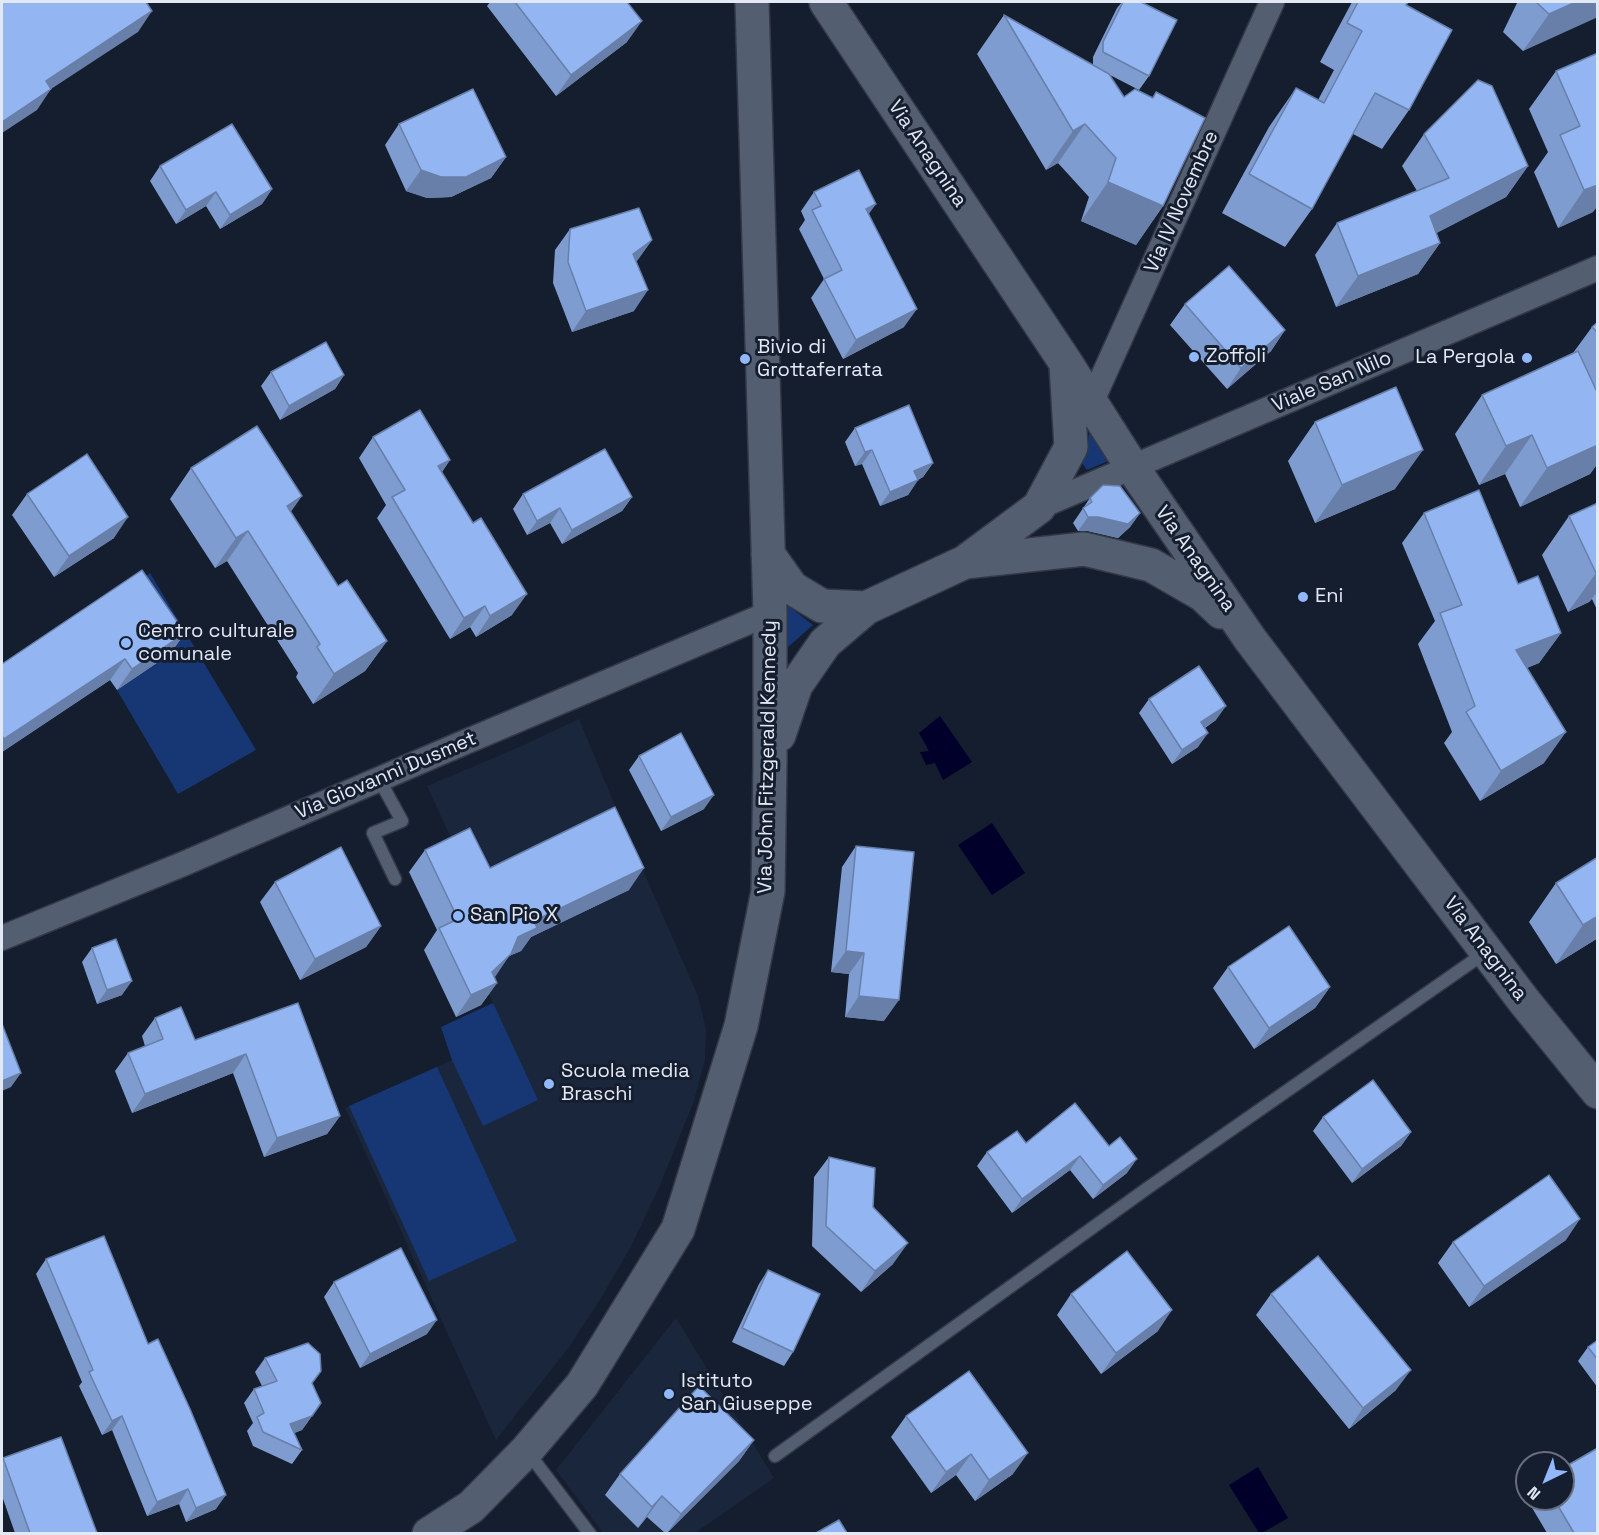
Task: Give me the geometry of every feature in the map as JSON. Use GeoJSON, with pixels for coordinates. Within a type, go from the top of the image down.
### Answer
{"type":"FeatureCollection","features":[{"type":"Feature","properties":{"kind":"main road","name":"Via John Fitzgerald Kennedy"},"geometry":{"type":"LineString","coordinates":[[429,1533],[471,1507],[527,1450],[582,1385],[678,1228],[741,1026],[768,891],[770,761],[770,613],[752,2]]}},
{"type":"Feature","properties":{"kind":"main road","name":"Via Anagnina"},"geometry":{"type":"LineString","coordinates":[[826,2],[1066,363],[1132,467],[1250,639],[1539,1020],[1598,1092]]}},
{"type":"Feature","properties":{"kind":"main road"},"geometry":{"type":"LineString","coordinates":[[770,761],[796,685],[825,643],[866,608],[965,562],[1039,507],[1071,447],[1066,363]]}},
{"type":"Feature","properties":{"kind":"main road"},"geometry":{"type":"LineString","coordinates":[[965,562],[1083,549],[1151,565],[1203,595],[1250,639]]}},
{"type":"Feature","properties":{"kind":"main road"},"geometry":{"type":"LineString","coordinates":[[768,554],[792,588],[822,606],[866,608]]}},
{"type":"Feature","properties":{"kind":"street","name":"Via IV Novembre"},"geometry":{"type":"LineString","coordinates":[[1091,403],[1272,2]]}},
{"type":"Feature","properties":{"kind":"street","name":"Viale San Nilo"},"geometry":{"type":"LineString","coordinates":[[1039,507],[1598,268]]}},
{"type":"Feature","properties":{"kind":"street","name":"Via Giovanni Dusmet"},"geometry":{"type":"LineString","coordinates":[[2,938],[183,864],[770,613]]}},
{"type":"Feature","properties":{"kind":"lane"},"geometry":{"type":"LineString","coordinates":[[379,779],[402,821],[373,833],[395,879]]}},
{"type":"Feature","properties":{"kind":"lane"},"geometry":{"type":"LineString","coordinates":[[775,1456],[1149,1187],[1487,951]]}},
{"type":"Feature","properties":{"kind":"lane"},"geometry":{"type":"LineString","coordinates":[[527,1450],[590,1533]]}},
{"type":"Feature","properties":{"kind":"shaded area"},"geometry":{"type":"Polygon","coordinates":[[[1091,428],[1115,458],[1087,470],[1082,463],[1091,428]]]}},
{"type":"Feature","properties":{"kind":"shaded area"},"geometry":{"type":"Polygon","coordinates":[[[150,573],[256,750],[178,794],[117,690],[170,654],[128,591],[150,573]]]}},
{"type":"Feature","properties":{"kind":"shaded area"},"geometry":{"type":"Polygon","coordinates":[[[769,591],[813,625],[770,663],[769,591]]]}},
{"type":"Feature","properties":{"kind":"shaded area"},"geometry":{"type":"Polygon","coordinates":[[[940,716],[972,762],[943,780],[935,763],[926,765],[920,752],[929,751],[919,733],[940,716]]]}},
{"type":"Feature","properties":{"kind":"shaded area","name":"Scuola media Braschi"},"geometry":{"type":"Polygon","coordinates":[[[579,719],[698,996],[706,1029],[705,1059],[694,1101],[658,1190],[629,1250],[569,1347],[496,1440],[345,1108],[452,1060],[441,1027],[493,1003],[484,984],[506,957],[427,786],[579,719]]]}},
{"type":"Feature","properties":{"kind":"shaded area"},"geometry":{"type":"Polygon","coordinates":[[[992,823],[1025,873],[992,895],[958,845],[992,823]]]}},
{"type":"Feature","properties":{"kind":"shaded area"},"geometry":{"type":"Polygon","coordinates":[[[493,1003],[538,1100],[483,1126],[452,1060],[441,1027],[493,1003]]]}},
{"type":"Feature","properties":{"kind":"shaded area"},"geometry":{"type":"Polygon","coordinates":[[[437,1067],[517,1241],[429,1281],[349,1106],[437,1067]]]}},
{"type":"Feature","properties":{"kind":"shaded area","name":"Istituto San Giuseppe"},"geometry":{"type":"Polygon","coordinates":[[[676,1318],[774,1478],[695,1533],[604,1534],[556,1470],[676,1318]]]}},
{"type":"Feature","properties":{"kind":"shaded area"},"geometry":{"type":"Polygon","coordinates":[[[1258,1467],[1288,1518],[1262,1533],[1259,1533],[1229,1485],[1258,1467]]]}},
{"type":"Feature","properties":{"kind":"building"},"geometry":{"type":"Polygon","coordinates":[[[2,2],[146,2],[152,11],[46,81],[51,89],[2,122],[2,2]]]}},
{"type":"Feature","properties":{"kind":"building"},"geometry":{"type":"Polygon","coordinates":[[[515,2],[627,2],[642,21],[571,75],[515,2]]]}},
{"type":"Feature","properties":{"kind":"building"},"geometry":{"type":"Polygon","coordinates":[[[1123,2],[1141,2],[1177,20],[1149,76],[1103,52],[1103,42],[1123,2]]]}},
{"type":"Feature","properties":{"kind":"building"},"geometry":{"type":"Polygon","coordinates":[[[1358,2],[1408,2],[1406,5],[1452,30],[1409,110],[1375,93],[1312,209],[1249,174],[1296,88],[1324,103],[1362,31],[1347,23],[1358,2]]]}},
{"type":"Feature","properties":{"kind":"building"},"geometry":{"type":"Polygon","coordinates":[[[1536,2],[1576,2],[1549,14],[1536,2]]]}},
{"type":"Feature","properties":{"kind":"building"},"geometry":{"type":"Polygon","coordinates":[[[1004,15],[1109,74],[1124,97],[1135,89],[1153,98],[1156,92],[1205,118],[1163,206],[1108,182],[1116,158],[1085,124],[1073,131],[1004,15]]]}},
{"type":"Feature","properties":{"kind":"building"},"geometry":{"type":"Polygon","coordinates":[[[1598,53],[1598,185],[1584,190],[1560,135],[1580,126],[1556,71],[1598,53]]]}},
{"type":"Feature","properties":{"kind":"building"},"geometry":{"type":"Polygon","coordinates":[[[1478,80],[1492,86],[1528,166],[1430,216],[1440,243],[1358,276],[1337,223],[1449,178],[1424,134],[1478,80]]]}},
{"type":"Feature","properties":{"kind":"building"},"geometry":{"type":"Polygon","coordinates":[[[473,89],[506,157],[466,177],[441,177],[421,170],[399,124],[473,89]]]}},
{"type":"Feature","properties":{"kind":"building"},"geometry":{"type":"Polygon","coordinates":[[[232,124],[272,189],[230,215],[216,192],[186,210],[160,166],[232,124]]]}},
{"type":"Feature","properties":{"kind":"building"},"geometry":{"type":"Polygon","coordinates":[[[859,170],[876,204],[866,209],[917,309],[856,340],[824,279],[842,270],[812,210],[821,206],[814,192],[859,170]]]}},
{"type":"Feature","properties":{"kind":"building"},"geometry":{"type":"Polygon","coordinates":[[[639,208],[652,240],[633,254],[648,290],[586,311],[568,262],[570,229],[639,208]]]}},
{"type":"Feature","properties":{"kind":"building"},"geometry":{"type":"Polygon","coordinates":[[[1229,266],[1285,330],[1241,368],[1185,304],[1229,266]]]}},
{"type":"Feature","properties":{"kind":"building"},"geometry":{"type":"Polygon","coordinates":[[[1598,322],[1598,333],[1592,327],[1598,322]]]}},
{"type":"Feature","properties":{"kind":"building"},"geometry":{"type":"Polygon","coordinates":[[[326,342],[344,375],[289,406],[271,372],[326,342]]]}},
{"type":"Feature","properties":{"kind":"building"},"geometry":{"type":"Polygon","coordinates":[[[1578,351],[1598,394],[1598,445],[1547,468],[1532,435],[1506,446],[1482,395],[1578,351]]]}},
{"type":"Feature","properties":{"kind":"building"},"geometry":{"type":"Polygon","coordinates":[[[1396,387],[1423,450],[1342,485],[1315,422],[1396,387]]]}},
{"type":"Feature","properties":{"kind":"building"},"geometry":{"type":"Polygon","coordinates":[[[909,405],[933,463],[914,471],[918,480],[890,492],[872,450],[865,452],[855,428],[909,405]]]}},
{"type":"Feature","properties":{"kind":"building"},"geometry":{"type":"Polygon","coordinates":[[[420,410],[450,460],[438,466],[473,523],[481,518],[527,594],[490,616],[485,606],[464,618],[392,497],[405,490],[373,437],[420,410]]]}},
{"type":"Feature","properties":{"kind":"building"},"geometry":{"type":"Polygon","coordinates":[[[257,426],[302,496],[287,506],[338,586],[347,580],[387,641],[334,674],[317,647],[320,644],[248,531],[236,538],[191,468],[257,426]]]}},
{"type":"Feature","properties":{"kind":"building"},"geometry":{"type":"Polygon","coordinates":[[[605,449],[632,497],[572,530],[560,508],[537,521],[523,494],[605,449]]]}},
{"type":"Feature","properties":{"kind":"building"},"geometry":{"type":"Polygon","coordinates":[[[87,454],[128,517],[69,556],[27,494],[87,454]]]}},
{"type":"Feature","properties":{"kind":"building"},"geometry":{"type":"Polygon","coordinates":[[[1103,485],[1120,486],[1140,513],[1128,524],[1088,517],[1083,508],[1092,502],[1090,498],[1103,485]]]}},
{"type":"Feature","properties":{"kind":"building"},"geometry":{"type":"Polygon","coordinates":[[[1479,490],[1518,584],[1538,576],[1561,633],[1516,650],[1566,732],[1501,771],[1466,712],[1475,706],[1440,613],[1462,605],[1424,513],[1479,490]]]}},
{"type":"Feature","properties":{"kind":"building"},"geometry":{"type":"Polygon","coordinates":[[[1598,503],[1598,572],[1596,573],[1569,516],[1598,503]]]}},
{"type":"Feature","properties":{"kind":"building"},"geometry":{"type":"Polygon","coordinates":[[[142,570],[185,633],[132,669],[125,659],[4,739],[2,736],[2,664],[142,570]]]}},
{"type":"Feature","properties":{"kind":"building"},"geometry":{"type":"Polygon","coordinates":[[[1199,666],[1226,706],[1201,722],[1208,733],[1182,750],[1149,699],[1199,666]]]}},
{"type":"Feature","properties":{"kind":"building"},"geometry":{"type":"Polygon","coordinates":[[[681,733],[714,795],[671,817],[639,756],[681,733]]]}},
{"type":"Feature","properties":{"kind":"building"},"geometry":{"type":"Polygon","coordinates":[[[615,807],[644,868],[534,921],[537,928],[518,937],[511,954],[492,972],[497,983],[471,995],[439,928],[458,919],[425,850],[470,828],[490,868],[615,807]]]}},
{"type":"Feature","properties":{"kind":"building"},"geometry":{"type":"Polygon","coordinates":[[[856,846],[914,852],[899,1000],[859,996],[864,953],[846,951],[856,846]]]}},
{"type":"Feature","properties":{"kind":"building"},"geometry":{"type":"Polygon","coordinates":[[[341,847],[381,926],[315,959],[275,882],[341,847]]]}},
{"type":"Feature","properties":{"kind":"building"},"geometry":{"type":"Polygon","coordinates":[[[1598,857],[1598,916],[1583,925],[1556,883],[1598,857]]]}},
{"type":"Feature","properties":{"kind":"building"},"geometry":{"type":"Polygon","coordinates":[[[1289,926],[1330,987],[1269,1028],[1228,967],[1289,926]]]}},
{"type":"Feature","properties":{"kind":"building"},"geometry":{"type":"Polygon","coordinates":[[[116,939],[132,981],[107,990],[92,948],[116,939]]]}},
{"type":"Feature","properties":{"kind":"building"},"geometry":{"type":"Polygon","coordinates":[[[298,1003],[340,1116],[277,1138],[246,1054],[145,1094],[128,1053],[163,1039],[155,1018],[181,1007],[195,1040],[298,1003]]]}},
{"type":"Feature","properties":{"kind":"building"},"geometry":{"type":"Polygon","coordinates":[[[2,1024],[21,1073],[2,1081],[2,1024]]]}},
{"type":"Feature","properties":{"kind":"building"},"geometry":{"type":"Polygon","coordinates":[[[1373,1080],[1411,1132],[1362,1169],[1323,1117],[1373,1080]]]}},
{"type":"Feature","properties":{"kind":"building"},"geometry":{"type":"Polygon","coordinates":[[[1075,1103],[1109,1146],[1120,1137],[1137,1159],[1103,1185],[1080,1156],[1022,1199],[987,1152],[1017,1131],[1026,1143],[1075,1103]]]}},
{"type":"Feature","properties":{"kind":"building"},"geometry":{"type":"Polygon","coordinates":[[[829,1157],[875,1168],[873,1207],[908,1243],[875,1271],[826,1226],[829,1157]]]}},
{"type":"Feature","properties":{"kind":"building"},"geometry":{"type":"Polygon","coordinates":[[[1549,1175],[1580,1219],[1484,1286],[1453,1242],[1549,1175]]]}},
{"type":"Feature","properties":{"kind":"building"},"geometry":{"type":"Polygon","coordinates":[[[104,1236],[148,1344],[158,1339],[226,1495],[196,1508],[188,1489],[157,1502],[122,1416],[112,1421],[89,1372],[93,1370],[46,1259],[104,1236]]]}},
{"type":"Feature","properties":{"kind":"building"},"geometry":{"type":"Polygon","coordinates":[[[401,1248],[437,1320],[370,1354],[334,1282],[401,1248]]]}},
{"type":"Feature","properties":{"kind":"building"},"geometry":{"type":"Polygon","coordinates":[[[1127,1251],[1172,1310],[1116,1353],[1071,1294],[1127,1251]]]}},
{"type":"Feature","properties":{"kind":"building"},"geometry":{"type":"Polygon","coordinates":[[[1318,1256],[1411,1370],[1363,1408],[1271,1294],[1318,1256]]]}},
{"type":"Feature","properties":{"kind":"building"},"geometry":{"type":"Polygon","coordinates":[[[768,1270],[820,1294],[793,1352],[742,1328],[768,1270]]]}},
{"type":"Feature","properties":{"kind":"building"},"geometry":{"type":"Polygon","coordinates":[[[1598,1340],[1598,1360],[1588,1347],[1598,1340]]]}},
{"type":"Feature","properties":{"kind":"building"},"geometry":{"type":"Polygon","coordinates":[[[308,1343],[320,1354],[321,1371],[312,1383],[321,1403],[312,1416],[290,1424],[302,1450],[263,1432],[257,1417],[264,1413],[254,1389],[277,1381],[265,1358],[308,1343]]]}},
{"type":"Feature","properties":{"kind":"building"},"geometry":{"type":"Polygon","coordinates":[[[969,1371],[1028,1453],[989,1480],[971,1454],[946,1472],[906,1416],[969,1371]]]}},
{"type":"Feature","properties":{"kind":"building"},"geometry":{"type":"Polygon","coordinates":[[[699,1386],[754,1440],[681,1514],[662,1496],[652,1507],[620,1474],[699,1386]]]}},
{"type":"Feature","properties":{"kind":"building"},"geometry":{"type":"Polygon","coordinates":[[[61,1437],[97,1533],[30,1533],[3,1458],[61,1437]]]}},
{"type":"Feature","properties":{"kind":"building"},"geometry":{"type":"Polygon","coordinates":[[[1596,1449],[1598,1452],[1598,1533],[1574,1533],[1561,1511],[1575,1511],[1575,1461],[1596,1449]]]}},
{"type":"Feature","properties":{"kind":"building"},"geometry":{"type":"Polygon","coordinates":[[[839,1520],[847,1533],[816,1533],[839,1520]]]}},
{"type":"Feature","properties":{"kind":"place","name":"Zoffoli"},"geometry":{"type":"Point","coordinates":[1194,357]}},
{"type":"Feature","properties":{"kind":"place","name":"La Pergola"},"geometry":{"type":"Point","coordinates":[1527,358]}},
{"type":"Feature","properties":{"kind":"place","name":"Bivio di Grottaferrata"},"geometry":{"type":"Point","coordinates":[745,359]}},
{"type":"Feature","properties":{"kind":"place","name":"Eni"},"geometry":{"type":"Point","coordinates":[1303,597]}},
{"type":"Feature","properties":{"kind":"place","name":"Centro culturale comunale"},"geometry":{"type":"Point","coordinates":[126,643]}},
{"type":"Feature","properties":{"kind":"place","name":"San Pio X"},"geometry":{"type":"Point","coordinates":[458,916]}},
{"type":"Feature","properties":{"kind":"place","name":"Scuola media Braschi"},"geometry":{"type":"Point","coordinates":[549,1084]}},
{"type":"Feature","properties":{"kind":"place","name":"Istituto San Giuseppe"},"geometry":{"type":"Point","coordinates":[669,1394]}}]}
